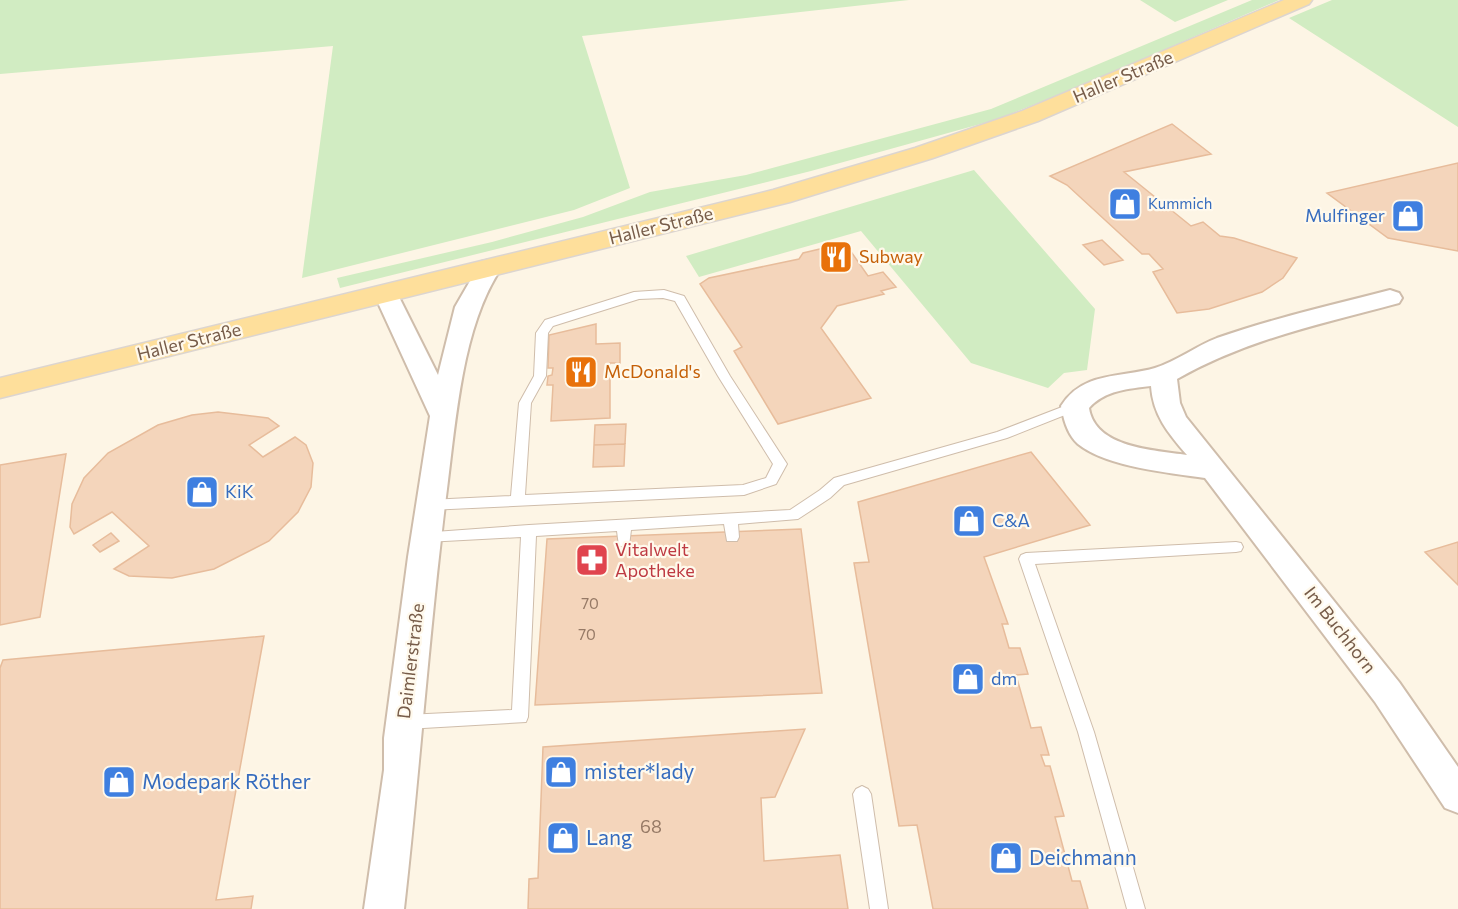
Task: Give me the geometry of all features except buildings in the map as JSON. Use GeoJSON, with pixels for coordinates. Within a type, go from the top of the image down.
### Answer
{"type":"FeatureCollection","features":[{"type":"Feature","properties":{"kind":"main road","name":"Haller Straße"},"geometry":{"type":"LineString","coordinates":[[0,388],[781,196],[924,153],[1030,116],[1302,0]]}},
{"type":"Feature","properties":{"kind":"street","name":"Daimlerstraße"},"geometry":{"type":"LineString","coordinates":[[384,909],[402,770],[404,722],[443,414],[462,316],[474,288],[490,267]]}},
{"type":"Feature","properties":{"kind":"street"},"geometry":{"type":"LineString","coordinates":[[386,294],[443,414]]}},
{"type":"Feature","properties":{"kind":"street"},"geometry":{"type":"LineString","coordinates":[[1214,469],[1168,463],[1104,445],[1088,437],[1077,421],[1075,406],[1087,392],[1102,384],[1163,375],[1207,351],[1263,331],[1390,298]]}},
{"type":"Feature","properties":{"kind":"street","name":"Im Buchhorn"},"geometry":{"type":"LineString","coordinates":[[1163,375],[1166,404],[1174,421],[1387,692],[1458,796]]}},
{"type":"Feature","properties":{"kind":"lane"},"geometry":{"type":"LineString","coordinates":[[428,521],[518,501],[744,490],[771,481],[780,464],[724,376],[680,299],[664,294],[638,295],[565,316],[549,323],[542,333],[540,376],[525,404],[518,501]]}},
{"type":"Feature","properties":{"kind":"lane"},"geometry":{"type":"LineString","coordinates":[[428,521],[529,530],[792,515],[825,494],[839,481],[1002,435],[1075,406]]}},
{"type":"Feature","properties":{"kind":"lane"},"geometry":{"type":"LineString","coordinates":[[730,518],[732,537]]}},
{"type":"Feature","properties":{"kind":"lane"},"geometry":{"type":"LineString","coordinates":[[624,525],[624,542]]}},
{"type":"Feature","properties":{"kind":"lane"},"geometry":{"type":"LineString","coordinates":[[404,722],[520,717],[529,530]]}},
{"type":"Feature","properties":{"kind":"lane"},"geometry":{"type":"LineString","coordinates":[[1136,909],[1114,823],[1054,635],[1026,559],[1236,547]]}},
{"type":"Feature","properties":{"kind":"lane"},"geometry":{"type":"LineString","coordinates":[[862,794],[879,909]]}},
{"type":"Feature","properties":{"kind":"green space"},"geometry":{"type":"Polygon","coordinates":[[[0,0],[909,0],[582,36],[630,188],[574,210],[302,278],[333,46],[0,74],[0,0]]]}},
{"type":"Feature","properties":{"kind":"green space"},"geometry":{"type":"Polygon","coordinates":[[[1140,0],[1228,0],[1175,22],[1140,0]]]}},
{"type":"Feature","properties":{"kind":"green space"},"geometry":{"type":"Polygon","coordinates":[[[1252,0],[1279,0],[1076,88],[995,120],[811,171],[340,288],[337,278],[492,242],[583,217],[650,192],[746,175],[991,109],[1252,0]]]}},
{"type":"Feature","properties":{"kind":"green space"},"geometry":{"type":"Polygon","coordinates":[[[1332,0],[1458,0],[1458,127],[1289,18],[1332,0]]]}},
{"type":"Feature","properties":{"kind":"green space"},"geometry":{"type":"Polygon","coordinates":[[[974,170],[1095,309],[1087,370],[1064,373],[1048,388],[971,363],[861,231],[699,277],[686,256],[974,170]]]}},
{"type":"Feature","properties":{"kind":"place","name":"Kummich"},"geometry":{"type":"Point","coordinates":[1125,204]}},
{"type":"Feature","properties":{"kind":"place","name":"Mulfinger"},"geometry":{"type":"Point","coordinates":[1408,216]}},
{"type":"Feature","properties":{"kind":"place","name":"Subway"},"geometry":{"type":"Point","coordinates":[836,257]}},
{"type":"Feature","properties":{"kind":"place","name":"McDonald's"},"geometry":{"type":"Point","coordinates":[581,372]}},
{"type":"Feature","properties":{"kind":"place","name":"KiK"},"geometry":{"type":"Point","coordinates":[202,492]}},
{"type":"Feature","properties":{"kind":"place","name":"C&A"},"geometry":{"type":"Point","coordinates":[969,521]}},
{"type":"Feature","properties":{"kind":"place","name":"Vitalwelt Apotheke"},"geometry":{"type":"Point","coordinates":[592,560]}},
{"type":"Feature","properties":{"kind":"place","name":"dm"},"geometry":{"type":"Point","coordinates":[968,679]}},
{"type":"Feature","properties":{"kind":"place","name":"mister*lady"},"geometry":{"type":"Point","coordinates":[561,772]}},
{"type":"Feature","properties":{"kind":"place","name":"Modepark Röther"},"geometry":{"type":"Point","coordinates":[119,782]}},
{"type":"Feature","properties":{"kind":"place","name":"Lang"},"geometry":{"type":"Point","coordinates":[563,838]}},
{"type":"Feature","properties":{"kind":"place","name":"Deichmann"},"geometry":{"type":"Point","coordinates":[1006,858]}}]}
